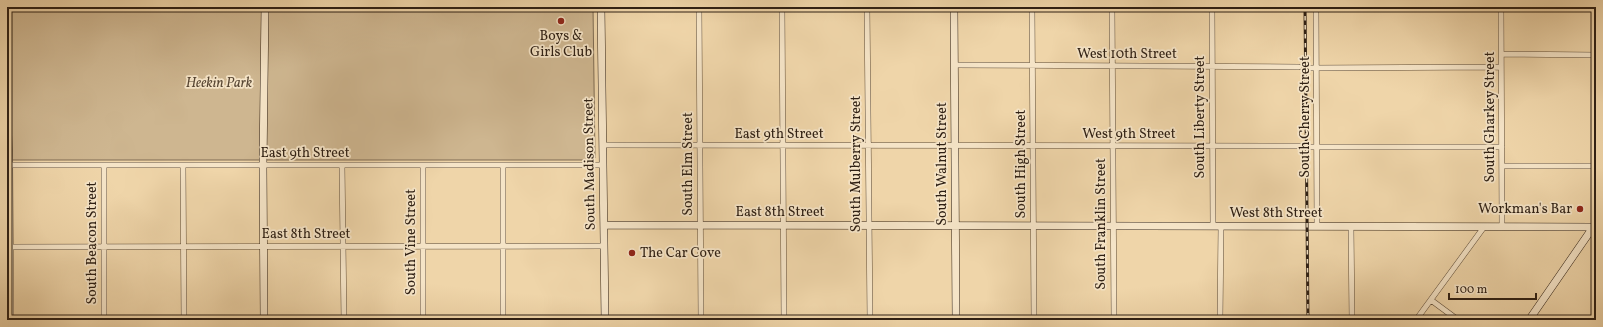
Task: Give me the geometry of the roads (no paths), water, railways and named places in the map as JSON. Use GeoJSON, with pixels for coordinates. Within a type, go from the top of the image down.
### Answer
{"type":"FeatureCollection","features":[{"type":"Feature","properties":{"kind":"street"},"geometry":{"type":"LineString","coordinates":[[264,320],[263,165],[265,7]]}},
{"type":"Feature","properties":{"kind":"street","name":"South Madison Street"},"geometry":{"type":"LineString","coordinates":[[601,7],[605,320]]}},
{"type":"Feature","properties":{"kind":"street","name":"South Elm Street"},"geometry":{"type":"LineString","coordinates":[[699,7],[701,320]]}},
{"type":"Feature","properties":{"kind":"street"},"geometry":{"type":"LineString","coordinates":[[782,7],[784,320]]}},
{"type":"Feature","properties":{"kind":"street","name":"South Mulberry Street"},"geometry":{"type":"LineString","coordinates":[[867,7],[870,320]]}},
{"type":"Feature","properties":{"kind":"street","name":"South Walnut Street"},"geometry":{"type":"LineString","coordinates":[[954,7],[956,320]]}},
{"type":"Feature","properties":{"kind":"street","name":"South High Street"},"geometry":{"type":"LineString","coordinates":[[1032,7],[1034,320]]}},
{"type":"Feature","properties":{"kind":"street","name":"South Franklin Street"},"geometry":{"type":"LineString","coordinates":[[1112,7],[1114,320]]}},
{"type":"Feature","properties":{"kind":"street","name":"South Liberty Street"},"geometry":{"type":"LineString","coordinates":[[1212,7],[1213,226]]}},
{"type":"Feature","properties":{"kind":"street","name":"South Cherry Street"},"geometry":{"type":"LineString","coordinates":[[1316,7],[1313,68],[1317,146],[1317,226]]}},
{"type":"Feature","properties":{"kind":"street","name":"South Gharkey Street"},"geometry":{"type":"LineString","coordinates":[[1501,7],[1502,227]]}},
{"type":"Feature","properties":{"kind":"street"},"geometry":{"type":"LineString","coordinates":[[1502,54],[1596,54]]}},
{"type":"Feature","properties":{"kind":"street","name":"West 10th Street"},"geometry":{"type":"LineString","coordinates":[[955,65],[1298,67]]}},
{"type":"Feature","properties":{"kind":"street"},"geometry":{"type":"LineString","coordinates":[[1313,68],[1501,67]]}},
{"type":"Feature","properties":{"kind":"street"},"geometry":{"type":"LineString","coordinates":[[7,75],[11,320]]}},
{"type":"Feature","properties":{"kind":"street","name":"East 9th Street"},"geometry":{"type":"LineString","coordinates":[[603,145],[955,145]]}},
{"type":"Feature","properties":{"kind":"street","name":"West 9th Street"},"geometry":{"type":"LineString","coordinates":[[955,145],[1303,146]]}},
{"type":"Feature","properties":{"kind":"street"},"geometry":{"type":"LineString","coordinates":[[1310,146],[1502,146]]}},
{"type":"Feature","properties":{"kind":"street","name":"South Vine Street"},"geometry":{"type":"LineString","coordinates":[[423,164],[423,320]]}},
{"type":"Feature","properties":{"kind":"street","name":"East 9th Street"},"geometry":{"type":"LineString","coordinates":[[9,165],[603,165]]}},
{"type":"Feature","properties":{"kind":"street","name":"South Beacon Street"},"geometry":{"type":"LineString","coordinates":[[104,165],[104,320]]}},
{"type":"Feature","properties":{"kind":"street"},"geometry":{"type":"LineString","coordinates":[[342,165],[344,320]]}},
{"type":"Feature","properties":{"kind":"street"},"geometry":{"type":"LineString","coordinates":[[503,165],[503,320]]}},
{"type":"Feature","properties":{"kind":"street"},"geometry":{"type":"LineString","coordinates":[[183,166],[184,320]]}},
{"type":"Feature","properties":{"kind":"street"},"geometry":{"type":"LineString","coordinates":[[1502,166],[1596,166]]}},
{"type":"Feature","properties":{"kind":"street","name":"East 8th Street"},"geometry":{"type":"LineString","coordinates":[[604,225],[956,225]]}},
{"type":"Feature","properties":{"kind":"street","name":"West 8th Street"},"geometry":{"type":"LineString","coordinates":[[956,225],[1595,226]]}},
{"type":"Feature","properties":{"kind":"street"},"geometry":{"type":"LineString","coordinates":[[1220,320],[1221,226]]}},
{"type":"Feature","properties":{"kind":"street"},"geometry":{"type":"LineString","coordinates":[[1351,226],[1352,320]]}},
{"type":"Feature","properties":{"kind":"street"},"geometry":{"type":"LineString","coordinates":[[1529,320],[1595,226]]}},
{"type":"Feature","properties":{"kind":"street"},"geometry":{"type":"LineString","coordinates":[[1416,320],[1484,227]]}},
{"type":"Feature","properties":{"kind":"street","name":"East 8th Street"},"geometry":{"type":"LineString","coordinates":[[9,247],[604,246]]}},
{"type":"Feature","properties":{"kind":"street"},"geometry":{"type":"LineString","coordinates":[[1431,300],[1458,320]]}},
{"type":"Feature","properties":{"kind":"railway"},"geometry":{"type":"LineString","coordinates":[[1305,7],[1308,320]]}},
{"type":"Feature","properties":{"kind":"place","name":"Boys & Girls Club"},"geometry":{"type":"Point","coordinates":[561,21]}},
{"type":"Feature","properties":{"kind":"place","name":"Workman's Bar"},"geometry":{"type":"Point","coordinates":[1580,209]}},
{"type":"Feature","properties":{"kind":"place","name":"The Car Cove"},"geometry":{"type":"Point","coordinates":[632,253]}},
{"type":"Feature","properties":{"kind":"park label","name":"Heekin Park"},"geometry":{"type":"Point","coordinates":[219,83]}}]}
